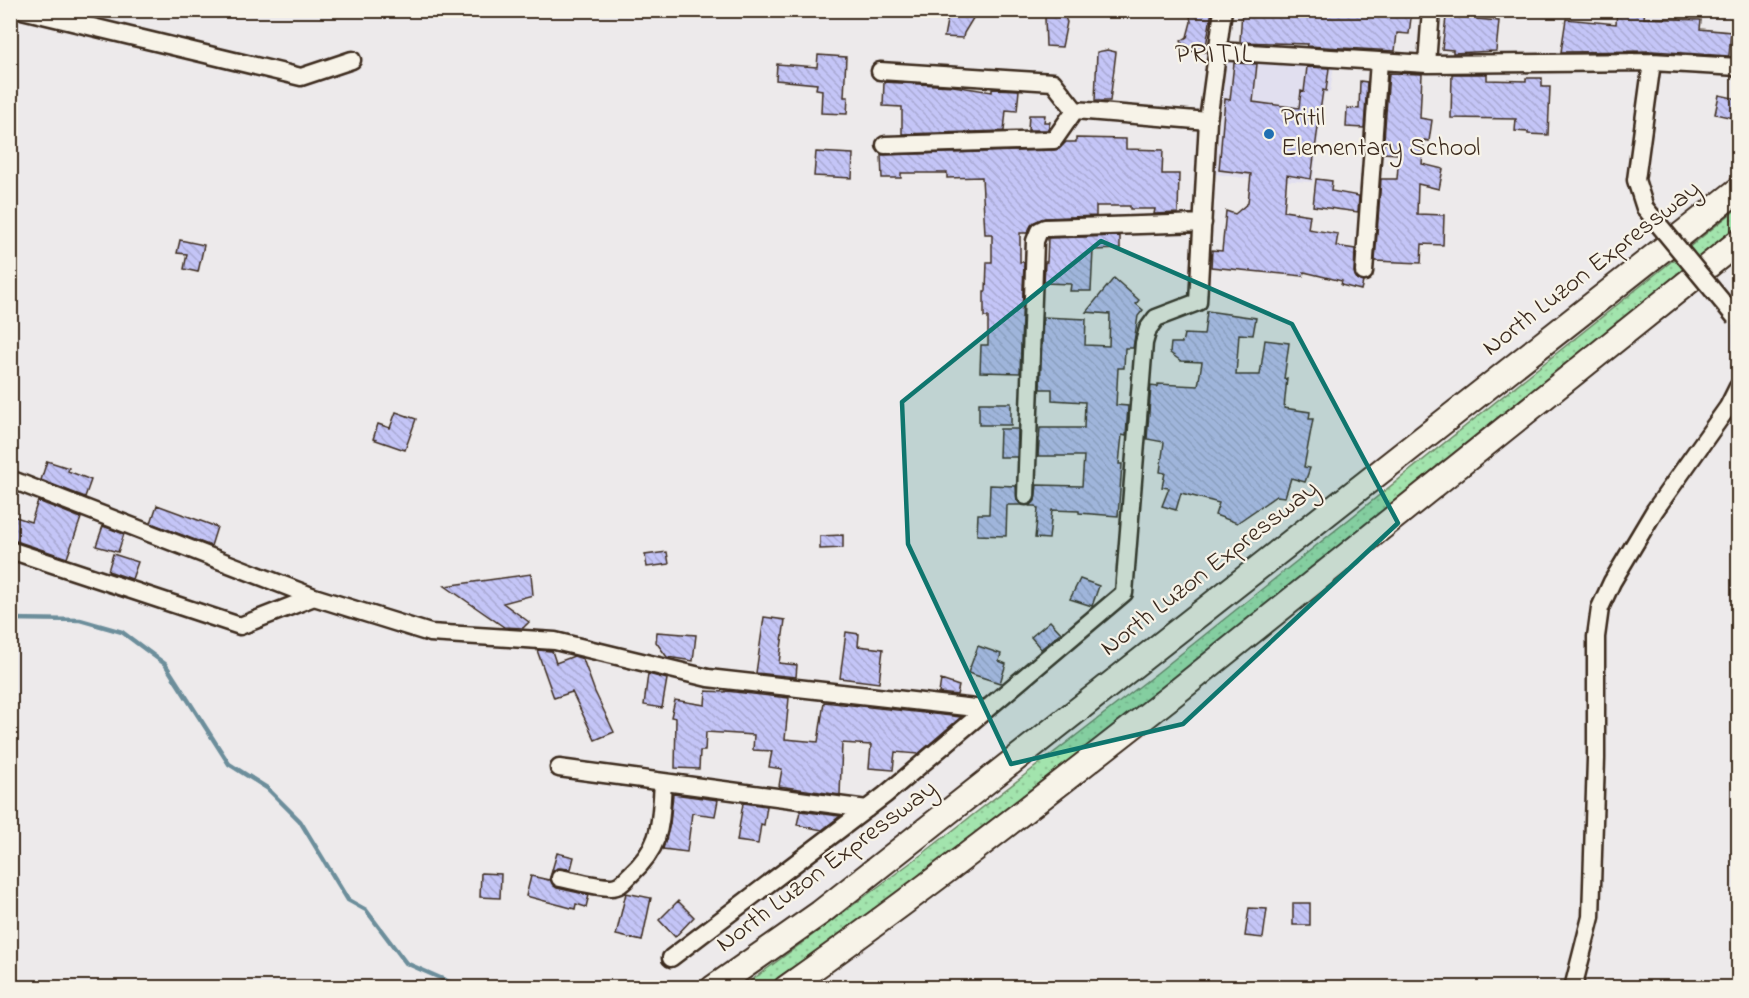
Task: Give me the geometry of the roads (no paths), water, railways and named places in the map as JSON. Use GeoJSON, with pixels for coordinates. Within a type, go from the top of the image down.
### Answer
{"type":"FeatureCollection","features":[{"type":"Feature","properties":{"kind":"highway","name":"North Luzon Expressway"},"geometry":{"type":"LineString","coordinates":[[713,987],[820,913],[1738,190]]}},
{"type":"Feature","properties":{"kind":"highway"},"geometry":{"type":"LineString","coordinates":[[786,987],[844,947],[1030,808],[1358,549],[1738,242]]}},
{"type":"Feature","properties":{"kind":"street"},"geometry":{"type":"LineString","coordinates":[[22,10],[301,76],[352,60]]}},
{"type":"Feature","properties":{"kind":"street"},"geometry":{"type":"LineString","coordinates":[[670,958],[867,809],[1124,593],[1144,343],[1148,329],[1156,318],[1198,302],[1208,121],[1223,10]]}},
{"type":"Feature","properties":{"kind":"street"},"geometry":{"type":"LineString","coordinates":[[1427,64],[1431,10]]}},
{"type":"Feature","properties":{"kind":"street"},"geometry":{"type":"LineString","coordinates":[[1218,51],[1427,64],[1652,62],[1738,67]]}},
{"type":"Feature","properties":{"kind":"street"},"geometry":{"type":"LineString","coordinates":[[1364,272],[1378,61]]}},
{"type":"Feature","properties":{"kind":"street"},"geometry":{"type":"LineString","coordinates":[[1652,62],[1636,180],[1645,208],[1737,320]]}},
{"type":"Feature","properties":{"kind":"street"},"geometry":{"type":"LineString","coordinates":[[880,70],[1053,82],[1075,110],[1208,121]]}},
{"type":"Feature","properties":{"kind":"street"},"geometry":{"type":"LineString","coordinates":[[885,145],[1054,140],[1075,110]]}},
{"type":"Feature","properties":{"kind":"street"},"geometry":{"type":"LineString","coordinates":[[1026,496],[1035,241],[1039,231],[1045,228],[1203,223]]}},
{"type":"Feature","properties":{"kind":"street"},"geometry":{"type":"LineString","coordinates":[[1573,987],[1586,943],[1592,907],[1596,759],[1596,637],[1600,608],[1612,582],[1655,510],[1728,407],[1738,387]]}},
{"type":"Feature","properties":{"kind":"street"},"geometry":{"type":"LineString","coordinates":[[10,479],[314,597],[430,633],[555,641],[708,678],[984,709]]}},
{"type":"Feature","properties":{"kind":"street"},"geometry":{"type":"LineString","coordinates":[[10,550],[240,626],[314,597]]}},
{"type":"Feature","properties":{"kind":"street"},"geometry":{"type":"LineString","coordinates":[[559,768],[867,809]]}},
{"type":"Feature","properties":{"kind":"street"},"geometry":{"type":"LineString","coordinates":[[560,878],[611,887],[620,885],[642,864],[654,848],[661,824],[663,782]]}},
{"type":"Feature","properties":{"kind":"waterway"},"geometry":{"type":"LineString","coordinates":[[10,619],[80,620],[122,632],[165,664],[229,764],[267,788],[300,821],[348,900],[366,910],[406,963],[463,988]]}},
{"type":"Feature","properties":{"kind":"place","name":"Pritil Elementary School"},"geometry":{"type":"Point","coordinates":[1269,134]}},
{"type":"Feature","properties":{"kind":"district","name":"PRITIL"},"geometry":{"type":"Point","coordinates":[1214,55]}}]}
